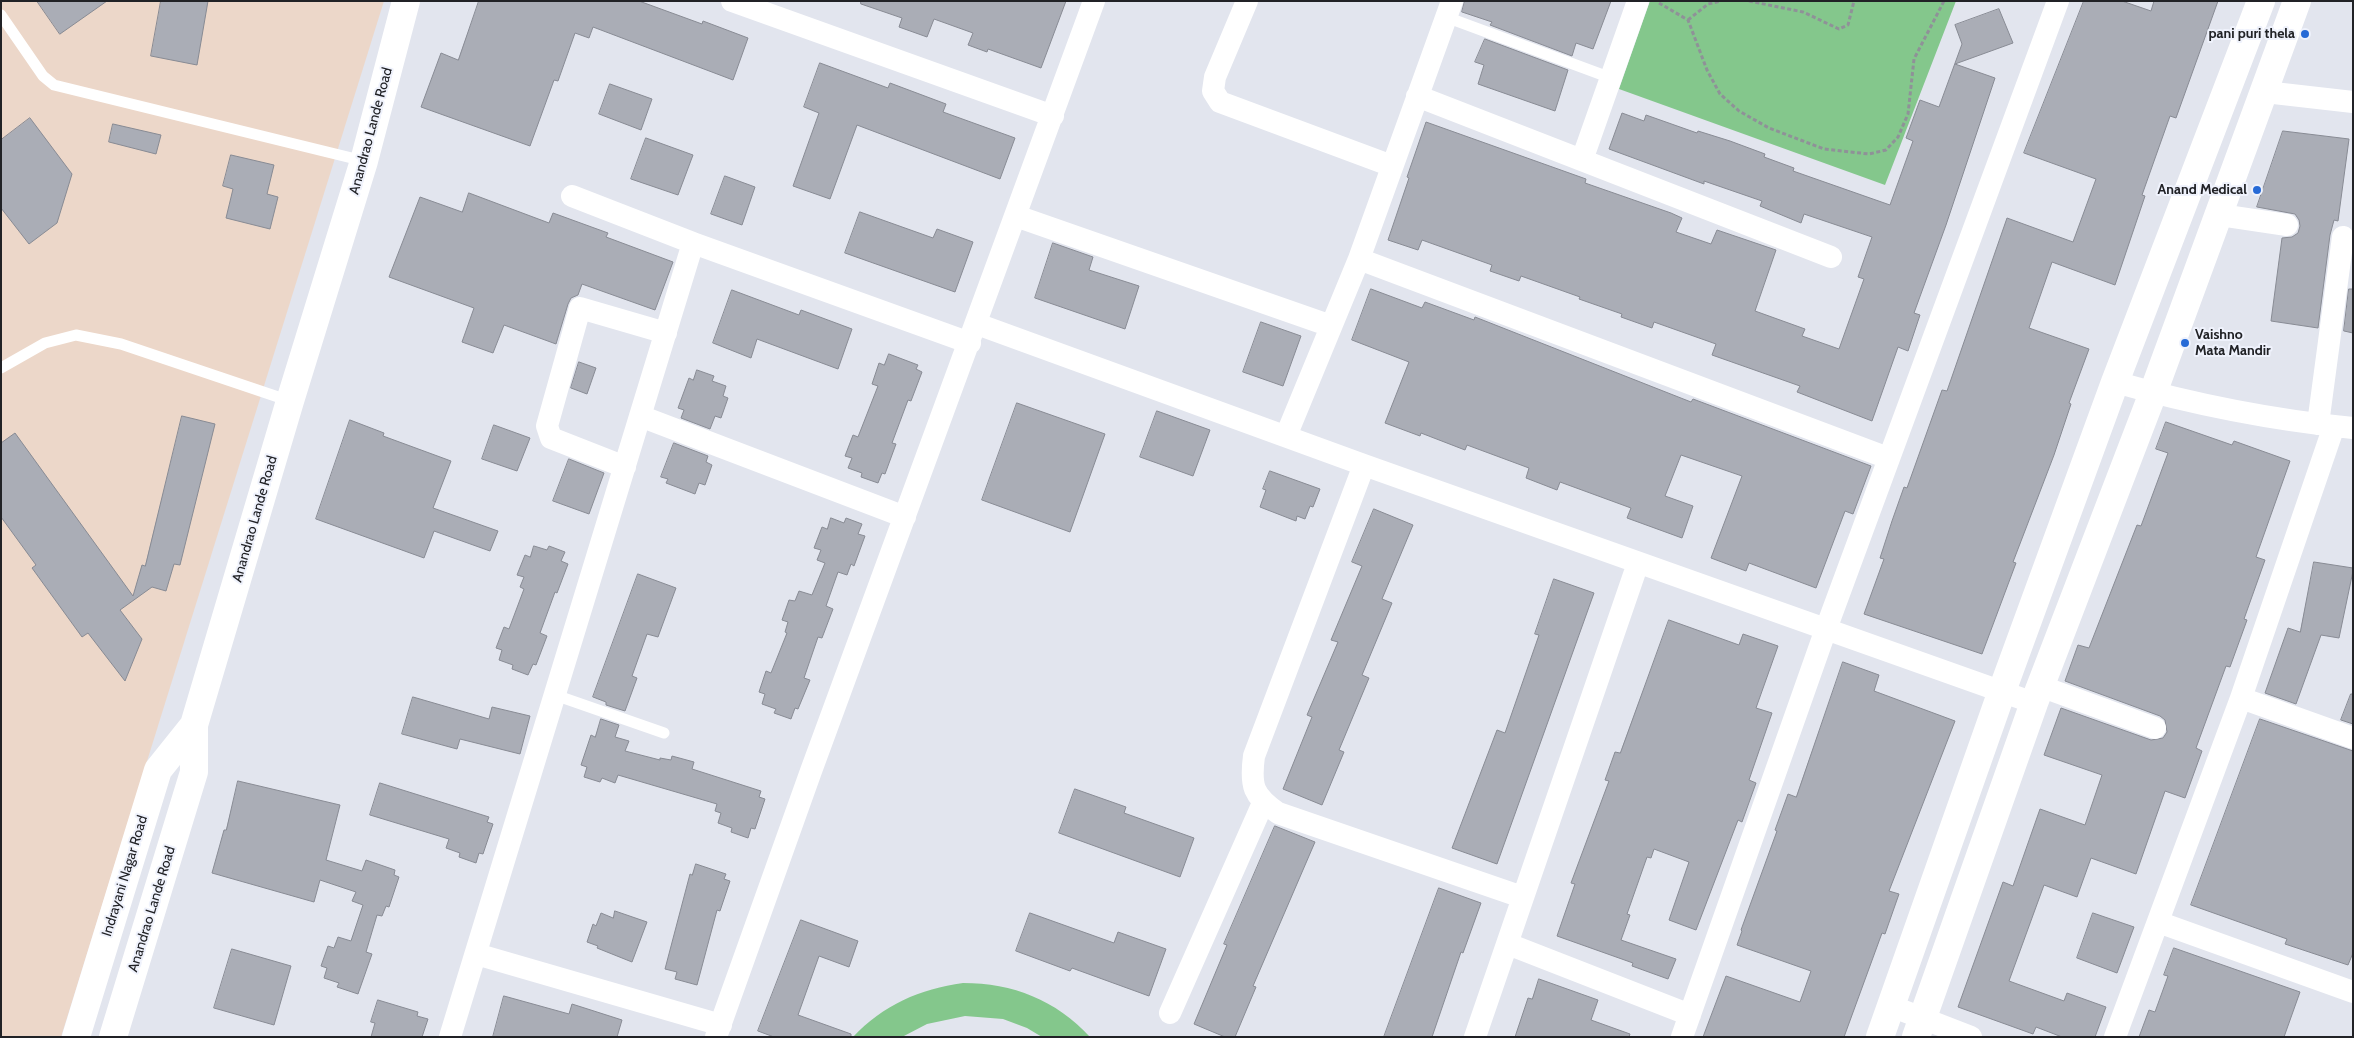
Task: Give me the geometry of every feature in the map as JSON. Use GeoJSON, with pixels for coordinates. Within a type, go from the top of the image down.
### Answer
{"type":"FeatureCollection","features":[{"type":"Feature","properties":{"kind":"main road","name":"Anandrao Lande Road"},"geometry":{"type":"LineString","coordinates":[[113,1037],[194,772],[194,725],[290,401],[364,161],[406,1]]}},
{"type":"Feature","properties":{"kind":"main road"},"geometry":{"type":"LineString","coordinates":[[1880,1037],[2002,691],[2115,382],[2261,1]]}},
{"type":"Feature","properties":{"kind":"main road"},"geometry":{"type":"LineString","coordinates":[[1920,1028],[2037,695],[2220,215],[2297,1]]}},
{"type":"Feature","properties":{"kind":"main road","name":"Indrayani Nagar Road"},"geometry":{"type":"LineString","coordinates":[[76,1037],[158,770],[194,725]]}},
{"type":"Feature","properties":{"kind":"street"},"geometry":{"type":"LineString","coordinates":[[732,1],[1053,116]]}},
{"type":"Feature","properties":{"kind":"street"},"geometry":{"type":"LineString","coordinates":[[476,954],[718,1031],[810,772],[1094,1]]}},
{"type":"Feature","properties":{"kind":"street"},"geometry":{"type":"LineString","coordinates":[[1247,1],[1215,77],[1213,91],[1220,102],[1392,166]]}},
{"type":"Feature","properties":{"kind":"street"},"geometry":{"type":"LineString","coordinates":[[1582,160],[1638,1]]}},
{"type":"Feature","properties":{"kind":"street"},"geometry":{"type":"LineString","coordinates":[[1682,1037],[1888,458],[2058,1]]}},
{"type":"Feature","properties":{"kind":"street"},"geometry":{"type":"LineString","coordinates":[[1286,436],[1359,259],[1449,9]]}},
{"type":"Feature","properties":{"kind":"street"},"geometry":{"type":"LineString","coordinates":[[2265,92],[2353,102]]}},
{"type":"Feature","properties":{"kind":"street"},"geometry":{"type":"LineString","coordinates":[[1417,96],[1831,257]]}},
{"type":"Feature","properties":{"kind":"street"},"geometry":{"type":"LineString","coordinates":[[572,196],[693,243],[1286,436],[1638,563],[2002,691],[2037,695],[2155,728]]}},
{"type":"Feature","properties":{"kind":"street"},"geometry":{"type":"LineString","coordinates":[[2220,215],[2287,225]]}},
{"type":"Feature","properties":{"kind":"street"},"geometry":{"type":"LineString","coordinates":[[1016,216],[1331,326]]}},
{"type":"Feature","properties":{"kind":"street"},"geometry":{"type":"LineString","coordinates":[[2115,1037],[2241,698],[2335,426],[2343,237]]}},
{"type":"Feature","properties":{"kind":"street"},"geometry":{"type":"LineString","coordinates":[[450,1037],[693,243]]}},
{"type":"Feature","properties":{"kind":"street"},"geometry":{"type":"LineString","coordinates":[[1359,259],[1888,458]]}},
{"type":"Feature","properties":{"kind":"street"},"geometry":{"type":"LineString","coordinates":[[625,467],[551,438],[547,426],[580,308],[666,333]]}},
{"type":"Feature","properties":{"kind":"street"},"geometry":{"type":"LineString","coordinates":[[2115,382],[2153,393],[2335,426]]}},
{"type":"Feature","properties":{"kind":"street"},"geometry":{"type":"LineString","coordinates":[[640,416],[905,517]]}},
{"type":"Feature","properties":{"kind":"street"},"geometry":{"type":"LineString","coordinates":[[1364,465],[1254,756],[1252,773],[1254,790],[1263,803],[1278,813],[1522,897]]}},
{"type":"Feature","properties":{"kind":"street"},"geometry":{"type":"LineString","coordinates":[[1475,1037],[1638,563]]}},
{"type":"Feature","properties":{"kind":"street"},"geometry":{"type":"LineString","coordinates":[[2241,698],[2353,738]]}},
{"type":"Feature","properties":{"kind":"street"},"geometry":{"type":"LineString","coordinates":[[1170,1013],[1263,803]]}},
{"type":"Feature","properties":{"kind":"street"},"geometry":{"type":"LineString","coordinates":[[2158,922],[2353,992]]}},
{"type":"Feature","properties":{"kind":"street"},"geometry":{"type":"LineString","coordinates":[[1508,944],[1690,1015]]}},
{"type":"Feature","properties":{"kind":"street"},"geometry":{"type":"LineString","coordinates":[[1891,1006],[1920,1028],[1970,1037]]}},
{"type":"Feature","properties":{"kind":"lane"},"geometry":{"type":"LineString","coordinates":[[1449,9],[1611,78]]}},
{"type":"Feature","properties":{"kind":"lane"},"geometry":{"type":"LineString","coordinates":[[1,14],[44,76],[54,85],[364,161]]}},
{"type":"Feature","properties":{"kind":"lane"},"geometry":{"type":"LineString","coordinates":[[1,368],[45,343],[76,335],[121,344],[290,401]]}},
{"type":"Feature","properties":{"kind":"lane"},"geometry":{"type":"LineString","coordinates":[[555,694],[664,733]]}},
{"type":"Feature","properties":{"kind":"path"},"geometry":{"type":"LineString","coordinates":[[1656,1],[1688,20],[1707,70],[1720,94],[1739,111],[1770,128],[1824,149],[1869,154],[1886,150],[1898,137],[1908,114],[1914,59],[1944,1]]}},
{"type":"Feature","properties":{"kind":"path"},"geometry":{"type":"LineString","coordinates":[[1688,20],[1708,4],[1721,1]]}},
{"type":"Feature","properties":{"kind":"path"},"geometry":{"type":"LineString","coordinates":[[1749,1],[1774,4],[1803,12],[1839,29],[1848,25],[1854,1]]}},
{"type":"Feature","properties":{"kind":"shaded area"},"geometry":{"type":"Polygon","coordinates":[[[1,1],[384,1],[61,1037],[1,1037],[1,1]]]}},
{"type":"Feature","properties":{"kind":"green space"},"geometry":{"type":"Polygon","coordinates":[[[1650,1],[1956,1],[1885,185],[1619,89],[1650,1]]]}},
{"type":"Feature","properties":{"kind":"green space"},"geometry":{"type":"Polygon","coordinates":[[[963,983],[999,986],[1032,996],[1063,1013],[1090,1037],[1042,1037],[1027,1028],[1003,1019],[965,1016],[927,1024],[902,1037],[853,1037],[877,1016],[903,1000],[932,989],[963,983]]]}},
{"type":"Feature","properties":{"kind":"building"},"geometry":{"type":"Polygon","coordinates":[[[37,1],[107,1],[60,34],[37,1]]]}},
{"type":"Feature","properties":{"kind":"building"},"geometry":{"type":"Polygon","coordinates":[[[161,1],[208,1],[197,65],[151,56],[161,1]]]}},
{"type":"Feature","properties":{"kind":"building"},"geometry":{"type":"Polygon","coordinates":[[[479,1],[639,1],[702,24],[703,21],[748,38],[733,80],[593,27],[589,38],[575,33],[558,81],[554,80],[530,146],[421,107],[441,53],[458,60],[479,1]]]}},
{"type":"Feature","properties":{"kind":"building"},"geometry":{"type":"Polygon","coordinates":[[[861,1],[1066,1],[1041,68],[988,49],[987,52],[968,45],[973,33],[934,19],[927,37],[899,27],[902,18],[861,4],[861,1]]]}},
{"type":"Feature","properties":{"kind":"building"},"geometry":{"type":"Polygon","coordinates":[[[1465,1],[1611,1],[1593,49],[1576,43],[1572,56],[1490,25],[1492,22],[1462,12],[1465,1]]]}},
{"type":"Feature","properties":{"kind":"building"},"geometry":{"type":"Polygon","coordinates":[[[2084,1],[2122,1],[2151,11],[2154,1],[2218,1],[2176,118],[2170,116],[2142,195],[2145,196],[2115,285],[2052,262],[2029,328],[2089,349],[2069,403],[2071,404],[2054,455],[2013,562],[2016,563],[1982,654],[1864,614],[1884,559],[1880,558],[1904,487],[1907,488],[1942,390],[1947,391],[2007,218],[2073,242],[2096,179],[2024,153],[2084,1]]]}},
{"type":"Feature","properties":{"kind":"building"},"geometry":{"type":"Polygon","coordinates":[[[1999,9],[2013,43],[1955,64],[1995,78],[1946,225],[1914,313],[1920,315],[1908,351],[1898,347],[1872,421],[1797,392],[1800,386],[1712,355],[1716,344],[1654,322],[1652,328],[1621,317],[1622,314],[1579,299],[1580,297],[1521,276],[1519,281],[1490,271],[1492,265],[1422,240],[1418,250],[1388,240],[1426,122],[1586,179],[1585,183],[1671,213],[1682,218],[1676,232],[1711,244],[1717,230],[1776,250],[1755,311],[1805,329],[1802,336],[1839,349],[1864,279],[1858,277],[1872,237],[1804,214],[1801,223],[1760,206],[1762,201],[1704,181],[1704,184],[1609,149],[1622,113],[1644,121],[1646,115],[1697,133],[1698,131],[1730,141],[1765,154],[1764,157],[1794,168],[1793,171],[1890,205],[1913,141],[1906,138],[1920,100],[1939,107],[1962,44],[1955,25],[1999,9]]]}},
{"type":"Feature","properties":{"kind":"building"},"geometry":{"type":"Polygon","coordinates":[[[1485,39],[1568,70],[1555,111],[1478,84],[1484,65],[1475,62],[1485,39]]]}},
{"type":"Feature","properties":{"kind":"building"},"geometry":{"type":"Polygon","coordinates":[[[820,63],[888,88],[890,83],[946,104],[943,112],[1015,138],[1000,179],[857,125],[830,199],[793,186],[819,113],[804,107],[820,63]]]}},
{"type":"Feature","properties":{"kind":"building"},"geometry":{"type":"Polygon","coordinates":[[[610,84],[652,99],[641,130],[599,114],[610,84]]]}},
{"type":"Feature","properties":{"kind":"building"},"geometry":{"type":"Polygon","coordinates":[[[30,118],[72,174],[57,223],[29,244],[1,208],[1,140],[30,118]]]}},
{"type":"Feature","properties":{"kind":"building"},"geometry":{"type":"Polygon","coordinates":[[[113,124],[161,135],[156,154],[109,142],[113,124]]]}},
{"type":"Feature","properties":{"kind":"building"},"geometry":{"type":"Polygon","coordinates":[[[2283,131],[2349,139],[2338,221],[2334,220],[2330,235],[2318,328],[2271,321],[2282,238],[2292,237],[2298,233],[2300,226],[2295,214],[2257,207],[2283,131]]]}},
{"type":"Feature","properties":{"kind":"building"},"geometry":{"type":"Polygon","coordinates":[[[646,138],[693,155],[678,195],[631,179],[646,138]]]}},
{"type":"Feature","properties":{"kind":"building"},"geometry":{"type":"Polygon","coordinates":[[[231,155],[274,165],[267,194],[278,197],[270,229],[226,218],[233,189],[223,186],[231,155]]]}},
{"type":"Feature","properties":{"kind":"building"},"geometry":{"type":"Polygon","coordinates":[[[725,176],[755,187],[742,225],[711,214],[725,176]]]}},
{"type":"Feature","properties":{"kind":"building"},"geometry":{"type":"Polygon","coordinates":[[[469,193],[549,223],[553,213],[608,233],[606,237],[673,262],[655,310],[582,284],[578,295],[571,298],[568,304],[556,344],[504,325],[493,353],[462,342],[474,308],[389,277],[420,197],[462,212],[469,193]]]}},
{"type":"Feature","properties":{"kind":"building"},"geometry":{"type":"Polygon","coordinates":[[[860,212],[933,238],[937,229],[973,242],[955,292],[845,253],[860,212]]]}},
{"type":"Feature","properties":{"kind":"building"},"geometry":{"type":"Polygon","coordinates":[[[1053,243],[1093,257],[1089,270],[1139,286],[1125,329],[1035,298],[1053,243]]]}},
{"type":"Feature","properties":{"kind":"building"},"geometry":{"type":"Polygon","coordinates":[[[1371,289],[1422,308],[1425,302],[1474,320],[1475,317],[1691,402],[1693,399],[1871,466],[1853,514],[1845,511],[1816,588],[1749,563],[1746,571],[1711,558],[1742,476],[1681,455],[1665,496],[1693,506],[1682,538],[1627,518],[1631,508],[1560,482],[1557,490],[1526,478],[1529,468],[1467,445],[1465,450],[1421,433],[1420,436],[1385,423],[1409,362],[1352,340],[1371,289]]]}},
{"type":"Feature","properties":{"kind":"building"},"geometry":{"type":"Polygon","coordinates":[[[2349,289],[2353,289],[2353,333],[2344,331],[2349,289]]]}},
{"type":"Feature","properties":{"kind":"building"},"geometry":{"type":"Polygon","coordinates":[[[732,290],[799,315],[801,310],[852,329],[838,369],[757,339],[751,358],[713,343],[732,290]]]}},
{"type":"Feature","properties":{"kind":"building"},"geometry":{"type":"Polygon","coordinates":[[[1261,322],[1301,336],[1283,386],[1243,372],[1261,322]]]}},
{"type":"Feature","properties":{"kind":"building"},"geometry":{"type":"Polygon","coordinates":[[[889,354],[918,365],[916,369],[922,372],[911,401],[908,400],[892,443],[896,444],[885,474],[882,473],[878,483],[861,477],[862,473],[848,468],[852,458],[845,456],[853,435],[858,437],[878,386],[872,384],[879,363],[884,365],[889,354]]]}},
{"type":"Feature","properties":{"kind":"building"},"geometry":{"type":"Polygon","coordinates":[[[579,362],[596,368],[587,394],[571,388],[579,362]]]}},
{"type":"Feature","properties":{"kind":"building"},"geometry":{"type":"Polygon","coordinates":[[[697,370],[714,376],[712,381],[726,386],[723,396],[728,398],[721,418],[715,416],[710,429],[681,418],[684,410],[678,408],[689,378],[693,380],[697,370]]]}},
{"type":"Feature","properties":{"kind":"building"},"geometry":{"type":"Polygon","coordinates":[[[1017,403],[1105,434],[1070,532],[982,500],[1017,403]]]}},
{"type":"Feature","properties":{"kind":"building"},"geometry":{"type":"Polygon","coordinates":[[[1157,411],[1210,430],[1193,476],[1140,457],[1157,411]]]}},
{"type":"Feature","properties":{"kind":"building"},"geometry":{"type":"Polygon","coordinates":[[[182,416],[215,424],[180,565],[174,564],[166,591],[152,587],[120,610],[142,639],[125,681],[88,633],[82,637],[32,568],[36,565],[1,517],[1,443],[15,433],[133,596],[142,565],[145,566],[182,416]]]}},
{"type":"Feature","properties":{"kind":"building"},"geometry":{"type":"Polygon","coordinates":[[[350,420],[384,433],[383,436],[451,461],[433,508],[498,531],[490,551],[434,531],[424,558],[316,519],[350,420]]]}},
{"type":"Feature","properties":{"kind":"building"},"geometry":{"type":"Polygon","coordinates":[[[2166,422],[2232,445],[2234,441],[2290,461],[2256,557],[2265,560],[2244,619],[2247,620],[2230,667],[2226,666],[2196,748],[2202,751],[2185,798],[2165,791],[2136,874],[2091,858],[2077,897],[2044,885],[2009,981],[2064,1001],[2067,993],[2106,1007],[2095,1037],[2062,1037],[2036,1027],[2033,1034],[1958,1007],[2003,882],[2013,886],[2040,809],[2085,825],[2102,775],[2044,755],[2061,708],[2151,740],[2163,738],[2167,732],[2165,720],[2160,716],[2065,681],[2078,645],[2089,648],[2137,525],[2141,526],[2168,453],[2156,449],[2166,422]]]}},
{"type":"Feature","properties":{"kind":"building"},"geometry":{"type":"Polygon","coordinates":[[[494,425],[530,438],[517,471],[482,459],[494,425]]]}},
{"type":"Feature","properties":{"kind":"building"},"geometry":{"type":"Polygon","coordinates":[[[674,443],[708,456],[706,462],[712,465],[705,485],[699,483],[695,494],[666,483],[668,479],[661,477],[674,443]]]}},
{"type":"Feature","properties":{"kind":"building"},"geometry":{"type":"Polygon","coordinates":[[[569,459],[604,473],[589,514],[553,501],[569,459]]]}},
{"type":"Feature","properties":{"kind":"building"},"geometry":{"type":"Polygon","coordinates":[[[1270,471],[1320,489],[1313,507],[1310,506],[1305,519],[1297,516],[1296,521],[1260,507],[1266,490],[1263,489],[1270,471]]]}},
{"type":"Feature","properties":{"kind":"building"},"geometry":{"type":"Polygon","coordinates":[[[1374,509],[1413,525],[1382,599],[1392,603],[1362,675],[1369,678],[1339,750],[1344,752],[1322,805],[1283,789],[1312,717],[1307,715],[1338,642],[1331,640],[1362,566],[1352,562],[1374,509]]]}},
{"type":"Feature","properties":{"kind":"building"},"geometry":{"type":"Polygon","coordinates":[[[831,518],[844,523],[846,518],[862,524],[858,534],[865,536],[854,566],[851,564],[847,575],[838,572],[826,606],[833,609],[822,638],[818,637],[804,678],[810,680],[798,709],[795,708],[791,719],[774,713],[776,709],[762,704],[765,694],[759,692],[766,671],[771,673],[787,633],[785,632],[788,622],[782,620],[789,600],[795,601],[799,591],[812,595],[825,563],[817,560],[821,550],[814,548],[822,527],[827,529],[831,518]]]}},
{"type":"Feature","properties":{"kind":"building"},"geometry":{"type":"Polygon","coordinates":[[[534,546],[547,550],[549,546],[565,552],[561,561],[568,564],[557,593],[555,592],[540,633],[547,636],[536,665],[533,664],[528,675],[512,669],[513,665],[499,660],[502,650],[496,648],[504,627],[509,629],[524,589],[520,587],[524,577],[517,575],[525,555],[530,557],[534,546]]]}},
{"type":"Feature","properties":{"kind":"building"},"geometry":{"type":"Polygon","coordinates":[[[2314,562],[2353,568],[2353,571],[2339,638],[2321,635],[2296,704],[2265,693],[2288,628],[2300,632],[2314,562]]]}},
{"type":"Feature","properties":{"kind":"building"},"geometry":{"type":"Polygon","coordinates":[[[638,574],[676,588],[658,637],[647,634],[632,676],[637,678],[625,711],[606,705],[606,702],[593,697],[638,574]]]}},
{"type":"Feature","properties":{"kind":"building"},"geometry":{"type":"Polygon","coordinates":[[[1554,579],[1594,593],[1497,864],[1452,848],[1497,730],[1505,733],[1539,635],[1535,634],[1554,579]]]}},
{"type":"Feature","properties":{"kind":"building"},"geometry":{"type":"Polygon","coordinates":[[[1669,620],[1739,645],[1743,634],[1778,646],[1756,708],[1772,713],[1749,780],[1756,783],[1742,822],[1738,820],[1696,930],[1669,920],[1689,862],[1654,849],[1651,858],[1647,857],[1627,914],[1630,915],[1621,940],[1676,959],[1668,979],[1632,966],[1633,963],[1557,936],[1575,884],[1571,883],[1609,781],[1605,780],[1615,752],[1620,753],[1669,620]]]}},
{"type":"Feature","properties":{"kind":"building"},"geometry":{"type":"Polygon","coordinates":[[[1843,662],[1879,675],[1874,691],[1955,721],[1889,891],[1899,894],[1885,934],[1882,933],[1844,1037],[1703,1037],[1726,976],[1800,1002],[1811,971],[1737,945],[1788,794],[1796,797],[1843,662]]]}},
{"type":"Feature","properties":{"kind":"building"},"geometry":{"type":"Polygon","coordinates":[[[2351,694],[2353,694],[2353,724],[2341,720],[2351,694]]]}},
{"type":"Feature","properties":{"kind":"building"},"geometry":{"type":"Polygon","coordinates":[[[413,697],[489,719],[492,707],[530,716],[520,754],[460,739],[457,749],[402,734],[413,697]]]}},
{"type":"Feature","properties":{"kind":"building"},"geometry":{"type":"Polygon","coordinates":[[[601,719],[619,725],[615,737],[629,741],[625,751],[660,760],[660,758],[671,760],[672,756],[694,762],[692,769],[761,791],[759,797],[765,799],[755,829],[751,828],[748,838],[731,832],[732,828],[718,823],[721,813],[715,811],[717,804],[618,775],[615,783],[602,778],[600,782],[584,777],[587,767],[581,765],[591,735],[595,737],[601,719]]]}},
{"type":"Feature","properties":{"kind":"building"},"geometry":{"type":"Polygon","coordinates":[[[2260,719],[2353,751],[2353,953],[2348,965],[2285,944],[2287,939],[2191,905],[2260,719]]]}},
{"type":"Feature","properties":{"kind":"building"},"geometry":{"type":"Polygon","coordinates":[[[238,781],[340,805],[326,860],[362,871],[366,860],[395,870],[394,875],[399,877],[389,907],[386,906],[382,916],[377,915],[366,952],[372,954],[358,994],[337,987],[339,983],[324,978],[327,968],[321,966],[328,946],[334,948],[338,937],[351,941],[363,905],[352,901],[356,892],[320,880],[314,902],[212,873],[224,830],[226,830],[238,781]]]}},
{"type":"Feature","properties":{"kind":"building"},"geometry":{"type":"Polygon","coordinates":[[[380,783],[489,817],[487,822],[493,824],[483,854],[479,853],[476,863],[459,857],[460,853],[446,848],[449,839],[370,815],[380,783]]]}},
{"type":"Feature","properties":{"kind":"building"},"geometry":{"type":"Polygon","coordinates":[[[1075,789],[1126,807],[1124,813],[1194,838],[1180,877],[1059,833],[1075,789]]]}},
{"type":"Feature","properties":{"kind":"building"},"geometry":{"type":"Polygon","coordinates":[[[1275,826],[1315,842],[1253,986],[1256,987],[1235,1037],[1225,1037],[1194,1024],[1227,945],[1224,944],[1275,826]]]}},
{"type":"Feature","properties":{"kind":"building"},"geometry":{"type":"Polygon","coordinates":[[[696,864],[726,874],[724,879],[730,881],[720,911],[717,910],[697,985],[675,979],[677,972],[665,969],[690,874],[692,875],[696,864]]]}},
{"type":"Feature","properties":{"kind":"building"},"geometry":{"type":"Polygon","coordinates":[[[1439,888],[1481,903],[1463,953],[1461,952],[1432,1037],[1384,1037],[1439,888]]]}},
{"type":"Feature","properties":{"kind":"building"},"geometry":{"type":"Polygon","coordinates":[[[615,911],[647,922],[632,962],[587,942],[593,924],[596,926],[601,913],[613,918],[615,911]]]}},
{"type":"Feature","properties":{"kind":"building"},"geometry":{"type":"Polygon","coordinates":[[[1030,913],[1114,943],[1118,932],[1166,949],[1149,996],[1072,968],[1070,971],[1016,951],[1030,913]]]}},
{"type":"Feature","properties":{"kind":"building"},"geometry":{"type":"Polygon","coordinates":[[[2093,913],[2134,927],[2117,973],[2077,958],[2093,913]]]}},
{"type":"Feature","properties":{"kind":"building"},"geometry":{"type":"Polygon","coordinates":[[[801,920],[858,941],[849,967],[819,956],[798,1015],[851,1034],[851,1037],[774,1037],[758,1031],[801,920]]]}},
{"type":"Feature","properties":{"kind":"building"},"geometry":{"type":"Polygon","coordinates":[[[2174,948],[2300,992],[2284,1037],[2139,1037],[2149,1010],[2155,1012],[2168,976],[2164,975],[2174,948]]]}},
{"type":"Feature","properties":{"kind":"building"},"geometry":{"type":"Polygon","coordinates":[[[232,949],[291,966],[274,1025],[214,1008],[232,949]]]}},
{"type":"Feature","properties":{"kind":"building"},"geometry":{"type":"Polygon","coordinates":[[[1539,979],[1598,1000],[1591,1020],[1630,1034],[1629,1037],[1515,1037],[1528,998],[1532,999],[1539,979]]]}},
{"type":"Feature","properties":{"kind":"building"},"geometry":{"type":"Polygon","coordinates":[[[504,996],[569,1014],[572,1004],[622,1020],[617,1037],[493,1037],[504,996]]]}},
{"type":"Feature","properties":{"kind":"building"},"geometry":{"type":"Polygon","coordinates":[[[378,1000],[418,1012],[417,1016],[428,1019],[422,1037],[371,1037],[375,1023],[371,1022],[378,1000]]]}},
{"type":"Feature","properties":{"kind":"place","name":"pani puri thela"},"geometry":{"type":"Point","coordinates":[2305,34]}},
{"type":"Feature","properties":{"kind":"place","name":"Anand Medical"},"geometry":{"type":"Point","coordinates":[2257,190]}},
{"type":"Feature","properties":{"kind":"place","name":"Vaishno Mata Mandir"},"geometry":{"type":"Point","coordinates":[2185,343]}}]}
